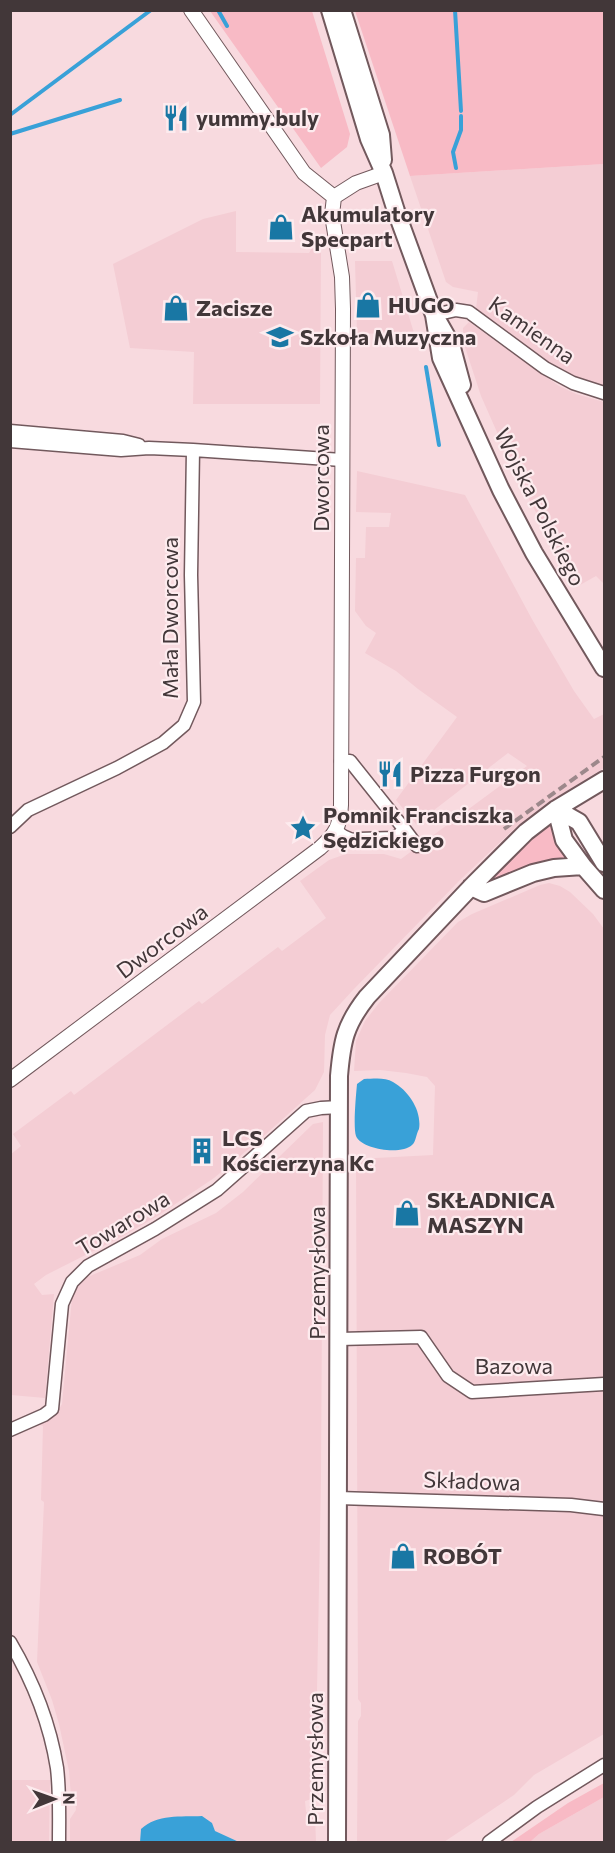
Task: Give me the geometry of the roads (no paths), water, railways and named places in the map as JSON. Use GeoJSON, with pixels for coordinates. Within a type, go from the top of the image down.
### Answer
{"type":"FeatureCollection","features":[{"type":"Feature","properties":{"kind":"main road","name":"Wojska Polskiego"},"geometry":{"type":"LineString","coordinates":[[330,10],[369,139],[384,173],[434,315],[451,344],[473,426],[501,490],[534,554],[604,668]]}},
{"type":"Feature","properties":{"kind":"main road","name":"Wojska Polskiego"},"geometry":{"type":"LineString","coordinates":[[342,10],[381,135],[384,173]]}},
{"type":"Feature","properties":{"kind":"main road","name":"Przemysłowa"},"geometry":{"type":"LineString","coordinates":[[337,1842],[339,1076],[344,1036],[357,1010],[367,997],[526,832],[556,809],[604,780]]}},
{"type":"Feature","properties":{"kind":"main road"},"geometry":{"type":"LineString","coordinates":[[556,809],[579,822],[604,863]]}},
{"type":"Feature","properties":{"kind":"main road"},"geometry":{"type":"LineString","coordinates":[[556,809],[564,840],[604,890]]}},
{"type":"Feature","properties":{"kind":"main road"},"geometry":{"type":"LineString","coordinates":[[471,887],[484,893],[533,873],[554,868],[583,866]]}},
{"type":"Feature","properties":{"kind":"street"},"geometry":{"type":"LineString","coordinates":[[191,10],[304,173],[334,197],[356,183],[384,173]]}},
{"type":"Feature","properties":{"kind":"street","name":"Dworcowa"},"geometry":{"type":"LineString","coordinates":[[10,1080],[320,848],[336,831],[340,820],[341,760],[342,277],[332,215],[334,197]]}},
{"type":"Feature","properties":{"kind":"street","name":"Kamienna"},"geometry":{"type":"LineString","coordinates":[[434,315],[456,310],[469,312],[545,368],[573,383],[604,393]]}},
{"type":"Feature","properties":{"kind":"street"},"geometry":{"type":"LineString","coordinates":[[10,431],[123,441],[149,448]]}},
{"type":"Feature","properties":{"kind":"street"},"geometry":{"type":"LineString","coordinates":[[10,441],[121,450],[149,448],[342,460]]}},
{"type":"Feature","properties":{"kind":"street","name":"Mała Dworcowa"},"geometry":{"type":"LineString","coordinates":[[10,827],[28,810],[117,768],[163,743],[184,725],[194,702],[191,575],[193,450]]}},
{"type":"Feature","properties":{"kind":"street"},"geometry":{"type":"LineString","coordinates":[[341,760],[350,761],[417,846]]}},
{"type":"Feature","properties":{"kind":"street"},"geometry":{"type":"LineString","coordinates":[[336,831],[342,836],[359,840],[394,838],[405,830]]}},
{"type":"Feature","properties":{"kind":"street","name":"Towarowa"},"geometry":{"type":"LineString","coordinates":[[10,1430],[52,1409],[62,1304],[69,1286],[80,1272],[217,1190],[306,1111],[340,1107]]}},
{"type":"Feature","properties":{"kind":"street","name":"Bazowa"},"geometry":{"type":"LineString","coordinates":[[339,1339],[421,1337],[448,1376],[472,1392],[604,1384]]}},
{"type":"Feature","properties":{"kind":"street","name":"Składowa"},"geometry":{"type":"LineString","coordinates":[[338,1498],[571,1505],[604,1509]]}},
{"type":"Feature","properties":{"kind":"street"},"geometry":{"type":"LineString","coordinates":[[10,1642],[23,1663],[36,1693],[52,1743],[57,1769],[59,1842]]}},
{"type":"Feature","properties":{"kind":"street"},"geometry":{"type":"LineString","coordinates":[[489,1842],[537,1807],[604,1765]]}},
{"type":"Feature","properties":{"kind":"water"},"geometry":{"type":"Polygon","coordinates":[[[364,1079],[390,1080],[409,1096],[416,1109],[419,1122],[419,1129],[412,1145],[400,1150],[382,1150],[366,1145],[356,1136],[357,1084],[364,1079]]]}},
{"type":"Feature","properties":{"kind":"water"},"geometry":{"type":"Polygon","coordinates":[[[202,1816],[212,1823],[215,1831],[239,1842],[140,1842],[141,1829],[154,1821],[170,1817],[202,1816]]]}},
{"type":"Feature","properties":{"kind":"waterway"},"geometry":{"type":"LineString","coordinates":[[10,115],[151,10]]}},
{"type":"Feature","properties":{"kind":"waterway"},"geometry":{"type":"LineString","coordinates":[[218,10],[227,26]]}},
{"type":"Feature","properties":{"kind":"waterway"},"geometry":{"type":"LineString","coordinates":[[455,10],[461,111]]}},
{"type":"Feature","properties":{"kind":"waterway"},"geometry":{"type":"LineString","coordinates":[[10,134],[120,100]]}},
{"type":"Feature","properties":{"kind":"waterway"},"geometry":{"type":"LineString","coordinates":[[456,168],[453,152],[461,130],[461,116]]}},
{"type":"Feature","properties":{"kind":"waterway"},"geometry":{"type":"LineString","coordinates":[[426,367],[439,445]]}},
{"type":"Feature","properties":{"kind":"railway"},"geometry":{"type":"LineString","coordinates":[[504,829],[604,757]]}},
{"type":"Feature","properties":{"kind":"place","name":"yummy.buly"},"geometry":{"type":"Point","coordinates":[176,118]}},
{"type":"Feature","properties":{"kind":"place","name":"Akumulatory Specpart"},"geometry":{"type":"Point","coordinates":[281,227]}},
{"type":"Feature","properties":{"kind":"place","name":"HUGO"},"geometry":{"type":"Point","coordinates":[368,305]}},
{"type":"Feature","properties":{"kind":"place","name":"Zacisze"},"geometry":{"type":"Point","coordinates":[176,308]}},
{"type":"Feature","properties":{"kind":"place","name":"Szkoła Muzyczna"},"geometry":{"type":"Point","coordinates":[280,337]}},
{"type":"Feature","properties":{"kind":"place","name":"Pizza Furgon"},"geometry":{"type":"Point","coordinates":[390,774]}},
{"type":"Feature","properties":{"kind":"place","name":"Pomnik Franciszka Sędzickiego"},"geometry":{"type":"Point","coordinates":[303,828]}},
{"type":"Feature","properties":{"kind":"place","name":"LCS Kościerzyna Kc"},"geometry":{"type":"Point","coordinates":[202,1151]}},
{"type":"Feature","properties":{"kind":"place","name":"SKŁADNICA MASZYN"},"geometry":{"type":"Point","coordinates":[407,1213]}},
{"type":"Feature","properties":{"kind":"place","name":"ROBÓT"},"geometry":{"type":"Point","coordinates":[403,1556]}}]}
